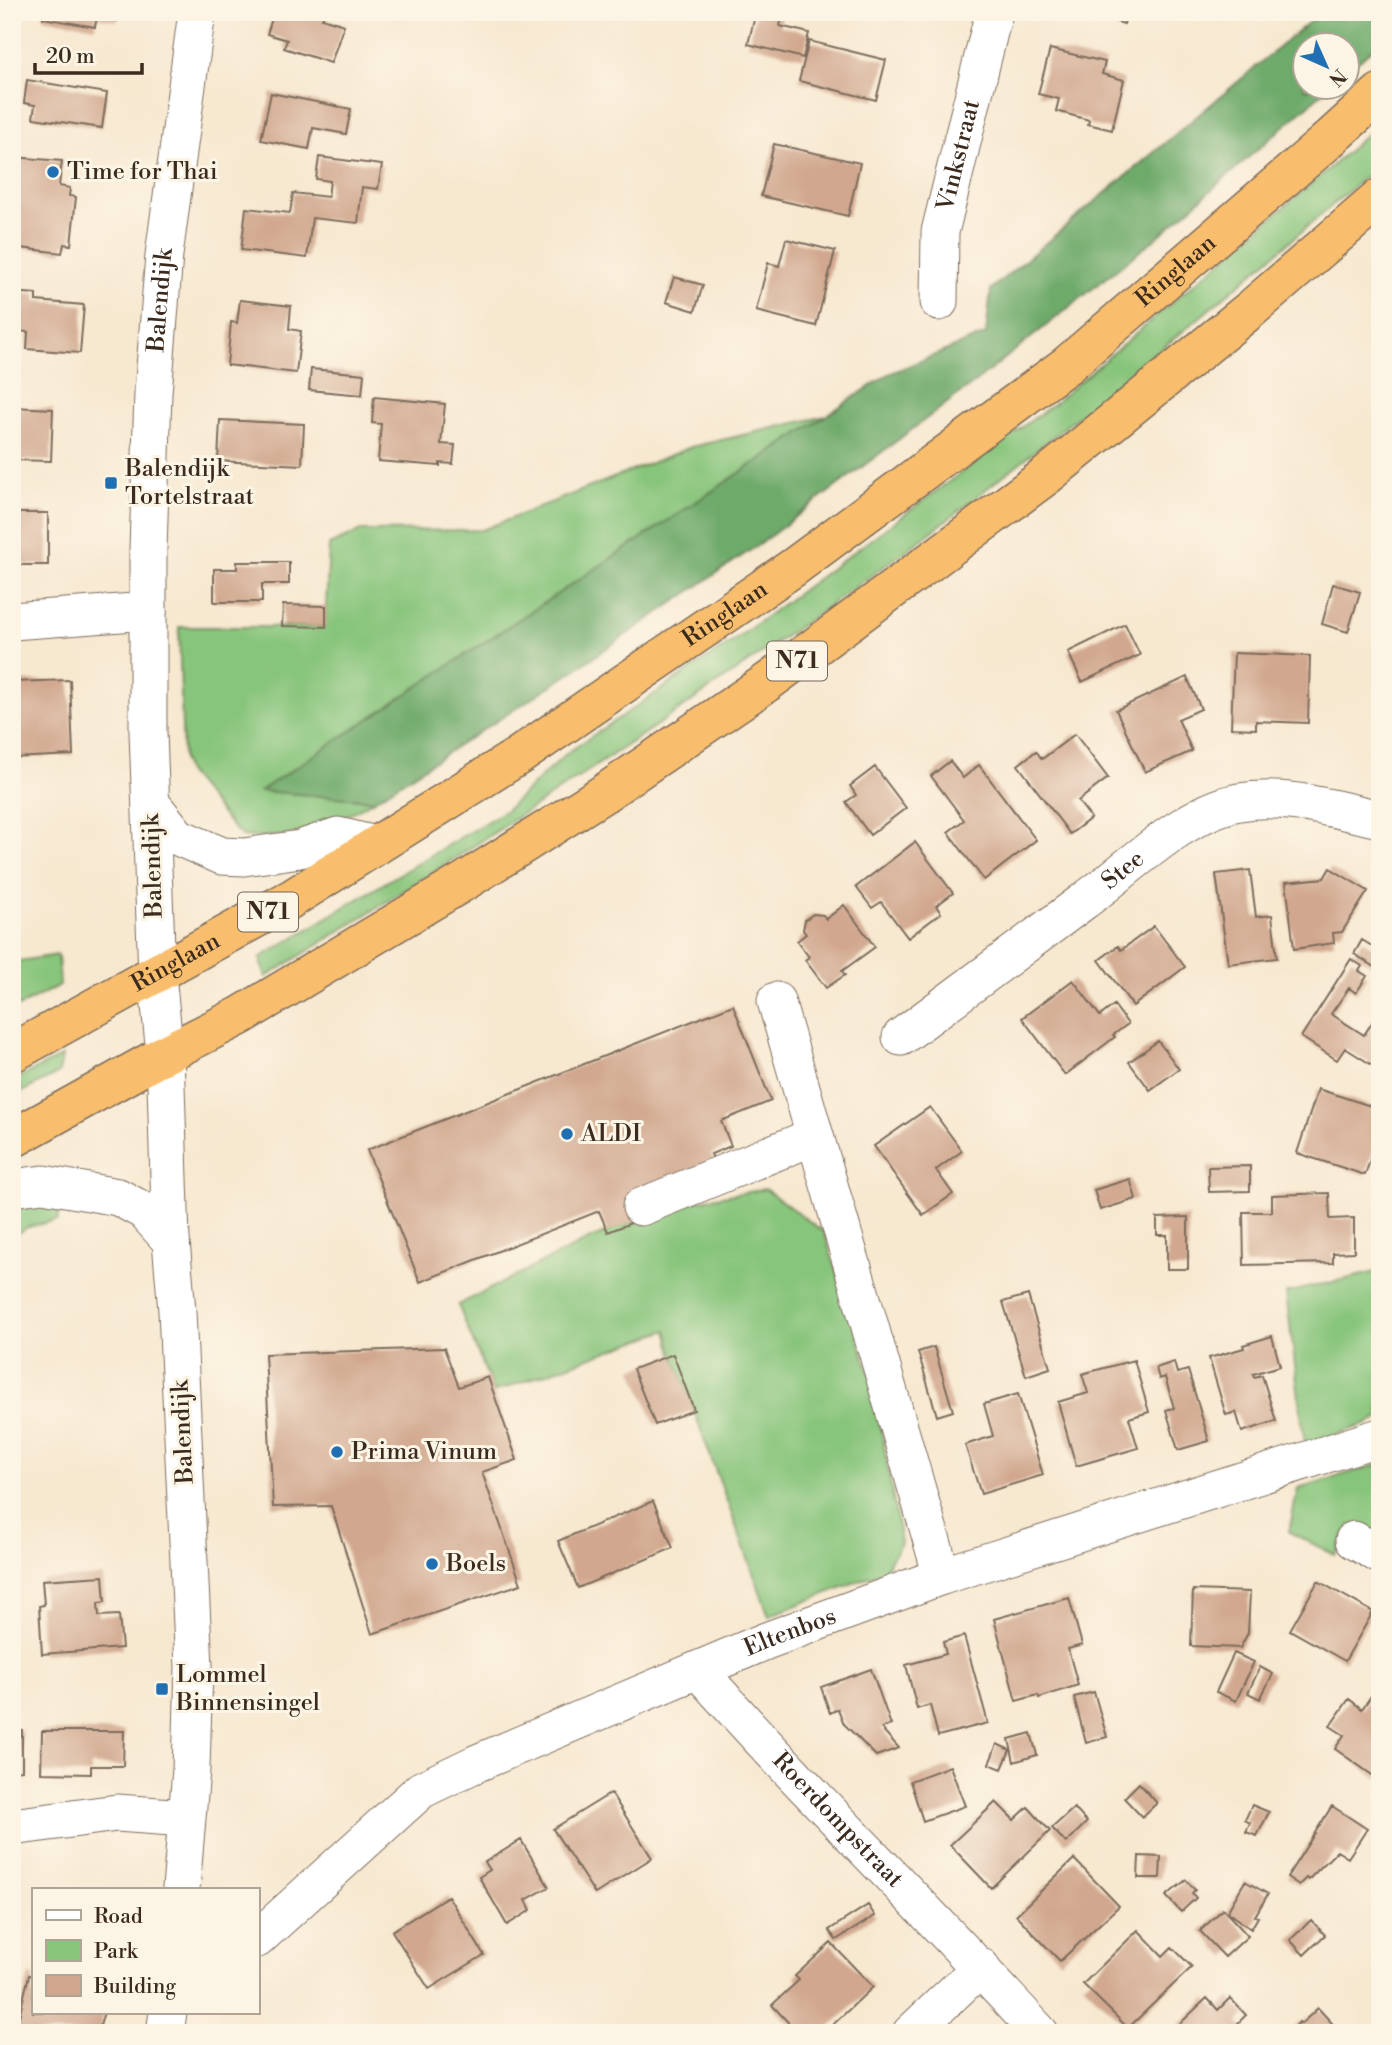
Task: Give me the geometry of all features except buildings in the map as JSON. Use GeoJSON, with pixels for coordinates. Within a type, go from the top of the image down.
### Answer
{"type":"FeatureCollection","features":[{"type":"Feature","properties":{"kind":"highway","name":"Ringlaan"},"geometry":{"type":"LineString","coordinates":[[12,1053],[292,899],[520,755],[805,559],[1035,390],[1380,93]]}},
{"type":"Feature","properties":{"kind":"highway","name":"N71"},"geometry":{"type":"LineString","coordinates":[[12,1139],[165,1054],[240,1016],[465,881],[603,794],[769,681],[1046,476],[1240,318],[1380,198]]}},
{"type":"Feature","properties":{"kind":"street","name":"Balendijk"},"geometry":{"type":"LineString","coordinates":[[181,1888],[191,1770],[193,1654],[177,1311],[171,1241],[165,1054],[157,975],[150,803],[148,611],[154,379],[164,255],[197,12]]}},
{"type":"Feature","properties":{"kind":"street","name":"Vinkstraat"},"geometry":{"type":"LineString","coordinates":[[939,302],[940,232],[994,12]]}},
{"type":"Feature","properties":{"kind":"street"},"geometry":{"type":"LineString","coordinates":[[12,621],[148,611]]}},
{"type":"Feature","properties":{"kind":"street","name":"Stee"},"geometry":{"type":"LineString","coordinates":[[901,1037],[1147,852],[1205,812],[1237,802],[1273,798],[1380,819]]}},
{"type":"Feature","properties":{"kind":"street"},"geometry":{"type":"LineString","coordinates":[[150,803],[178,837],[222,856],[244,857],[300,849],[338,836],[376,845]]}},
{"type":"Feature","properties":{"kind":"street"},"geometry":{"type":"LineString","coordinates":[[776,1001],[942,1576]]}},
{"type":"Feature","properties":{"kind":"street"},"geometry":{"type":"LineString","coordinates":[[641,1206],[815,1136]]}},
{"type":"Feature","properties":{"kind":"street"},"geometry":{"type":"LineString","coordinates":[[12,1188],[43,1184],[118,1197],[144,1211],[171,1241]]}},
{"type":"Feature","properties":{"kind":"street","name":"Eltenbos"},"geometry":{"type":"LineString","coordinates":[[259,1937],[421,1790],[475,1764],[766,1642],[942,1576],[1380,1437]]}},
{"type":"Feature","properties":{"kind":"street","name":"Roerdompstraat"},"geometry":{"type":"LineString","coordinates":[[698,1670],[754,1734],[981,1967],[1040,2033]]}},
{"type":"Feature","properties":{"kind":"street"},"geometry":{"type":"LineString","coordinates":[[12,1827],[117,1813],[187,1818]]}},
{"type":"Feature","properties":{"kind":"street"},"geometry":{"type":"LineString","coordinates":[[911,2033],[981,1967]]}},
{"type":"Feature","properties":{"kind":"street"},"geometry":{"type":"LineString","coordinates":[[164,2033],[168,2014]]}},
{"type":"Feature","properties":{"kind":"green space"},"geometry":{"type":"Polygon","coordinates":[[[1321,12],[1380,12],[1380,42],[1360,60],[1360,32],[1297,32],[1321,12]]]}},
{"type":"Feature","properties":{"kind":"green space"},"geometry":{"type":"Polygon","coordinates":[[[1290,38],[1290,102],[1312,102],[1155,239],[979,379],[761,543],[563,678],[374,800],[260,791],[889,374],[986,334],[991,289],[1290,38]]]}},
{"type":"Feature","properties":{"kind":"green space"},"geometry":{"type":"Polygon","coordinates":[[[1380,122],[1380,164],[1149,360],[914,545],[755,658],[594,767],[431,874],[266,977],[260,958],[506,810],[567,753],[736,639],[1052,405],[1380,122]]]}},
{"type":"Feature","properties":{"kind":"green space"},"geometry":{"type":"Polygon","coordinates":[[[826,416],[262,791],[374,800],[332,824],[284,836],[244,837],[234,829],[187,772],[183,760],[179,627],[325,627],[329,545],[361,531],[482,530],[691,447],[826,416]]]}},
{"type":"Feature","properties":{"kind":"green space"},"geometry":{"type":"Polygon","coordinates":[[[58,955],[60,985],[12,1010],[12,962],[58,955]]]}},
{"type":"Feature","properties":{"kind":"green space"},"geometry":{"type":"Polygon","coordinates":[[[62,1056],[59,1073],[12,1097],[12,1081],[62,1056]]]}},
{"type":"Feature","properties":{"kind":"green space"},"geometry":{"type":"Polygon","coordinates":[[[765,1189],[824,1232],[873,1383],[901,1543],[884,1571],[769,1616],[673,1354],[667,1330],[494,1392],[458,1305],[569,1249],[655,1213],[695,1201],[765,1189]]]}},
{"type":"Feature","properties":{"kind":"green space"},"geometry":{"type":"Polygon","coordinates":[[[12,1203],[58,1204],[58,1220],[28,1227],[12,1236],[12,1203]]]}},
{"type":"Feature","properties":{"kind":"green space"},"geometry":{"type":"Polygon","coordinates":[[[1380,1271],[1380,1416],[1370,1423],[1305,1445],[1286,1293],[1380,1271]]]}},
{"type":"Feature","properties":{"kind":"green space"},"geometry":{"type":"Polygon","coordinates":[[[1380,1464],[1380,1540],[1350,1525],[1335,1555],[1289,1532],[1298,1488],[1380,1464]]]}},
{"type":"Feature","properties":{"kind":"place","name":"Time for Thai"},"geometry":{"type":"Point","coordinates":[53,172]}},
{"type":"Feature","properties":{"kind":"place","name":"Balendijk Tortelstraat"},"geometry":{"type":"Point","coordinates":[111,483]}},
{"type":"Feature","properties":{"kind":"place","name":"ALDI"},"geometry":{"type":"Point","coordinates":[567,1134]}},
{"type":"Feature","properties":{"kind":"place","name":"Prima Vinum"},"geometry":{"type":"Point","coordinates":[337,1452]}},
{"type":"Feature","properties":{"kind":"place","name":"Boels"},"geometry":{"type":"Point","coordinates":[432,1564]}},
{"type":"Feature","properties":{"kind":"place","name":"Lommel Binnensingel"},"geometry":{"type":"Point","coordinates":[162,1689]}}]}
